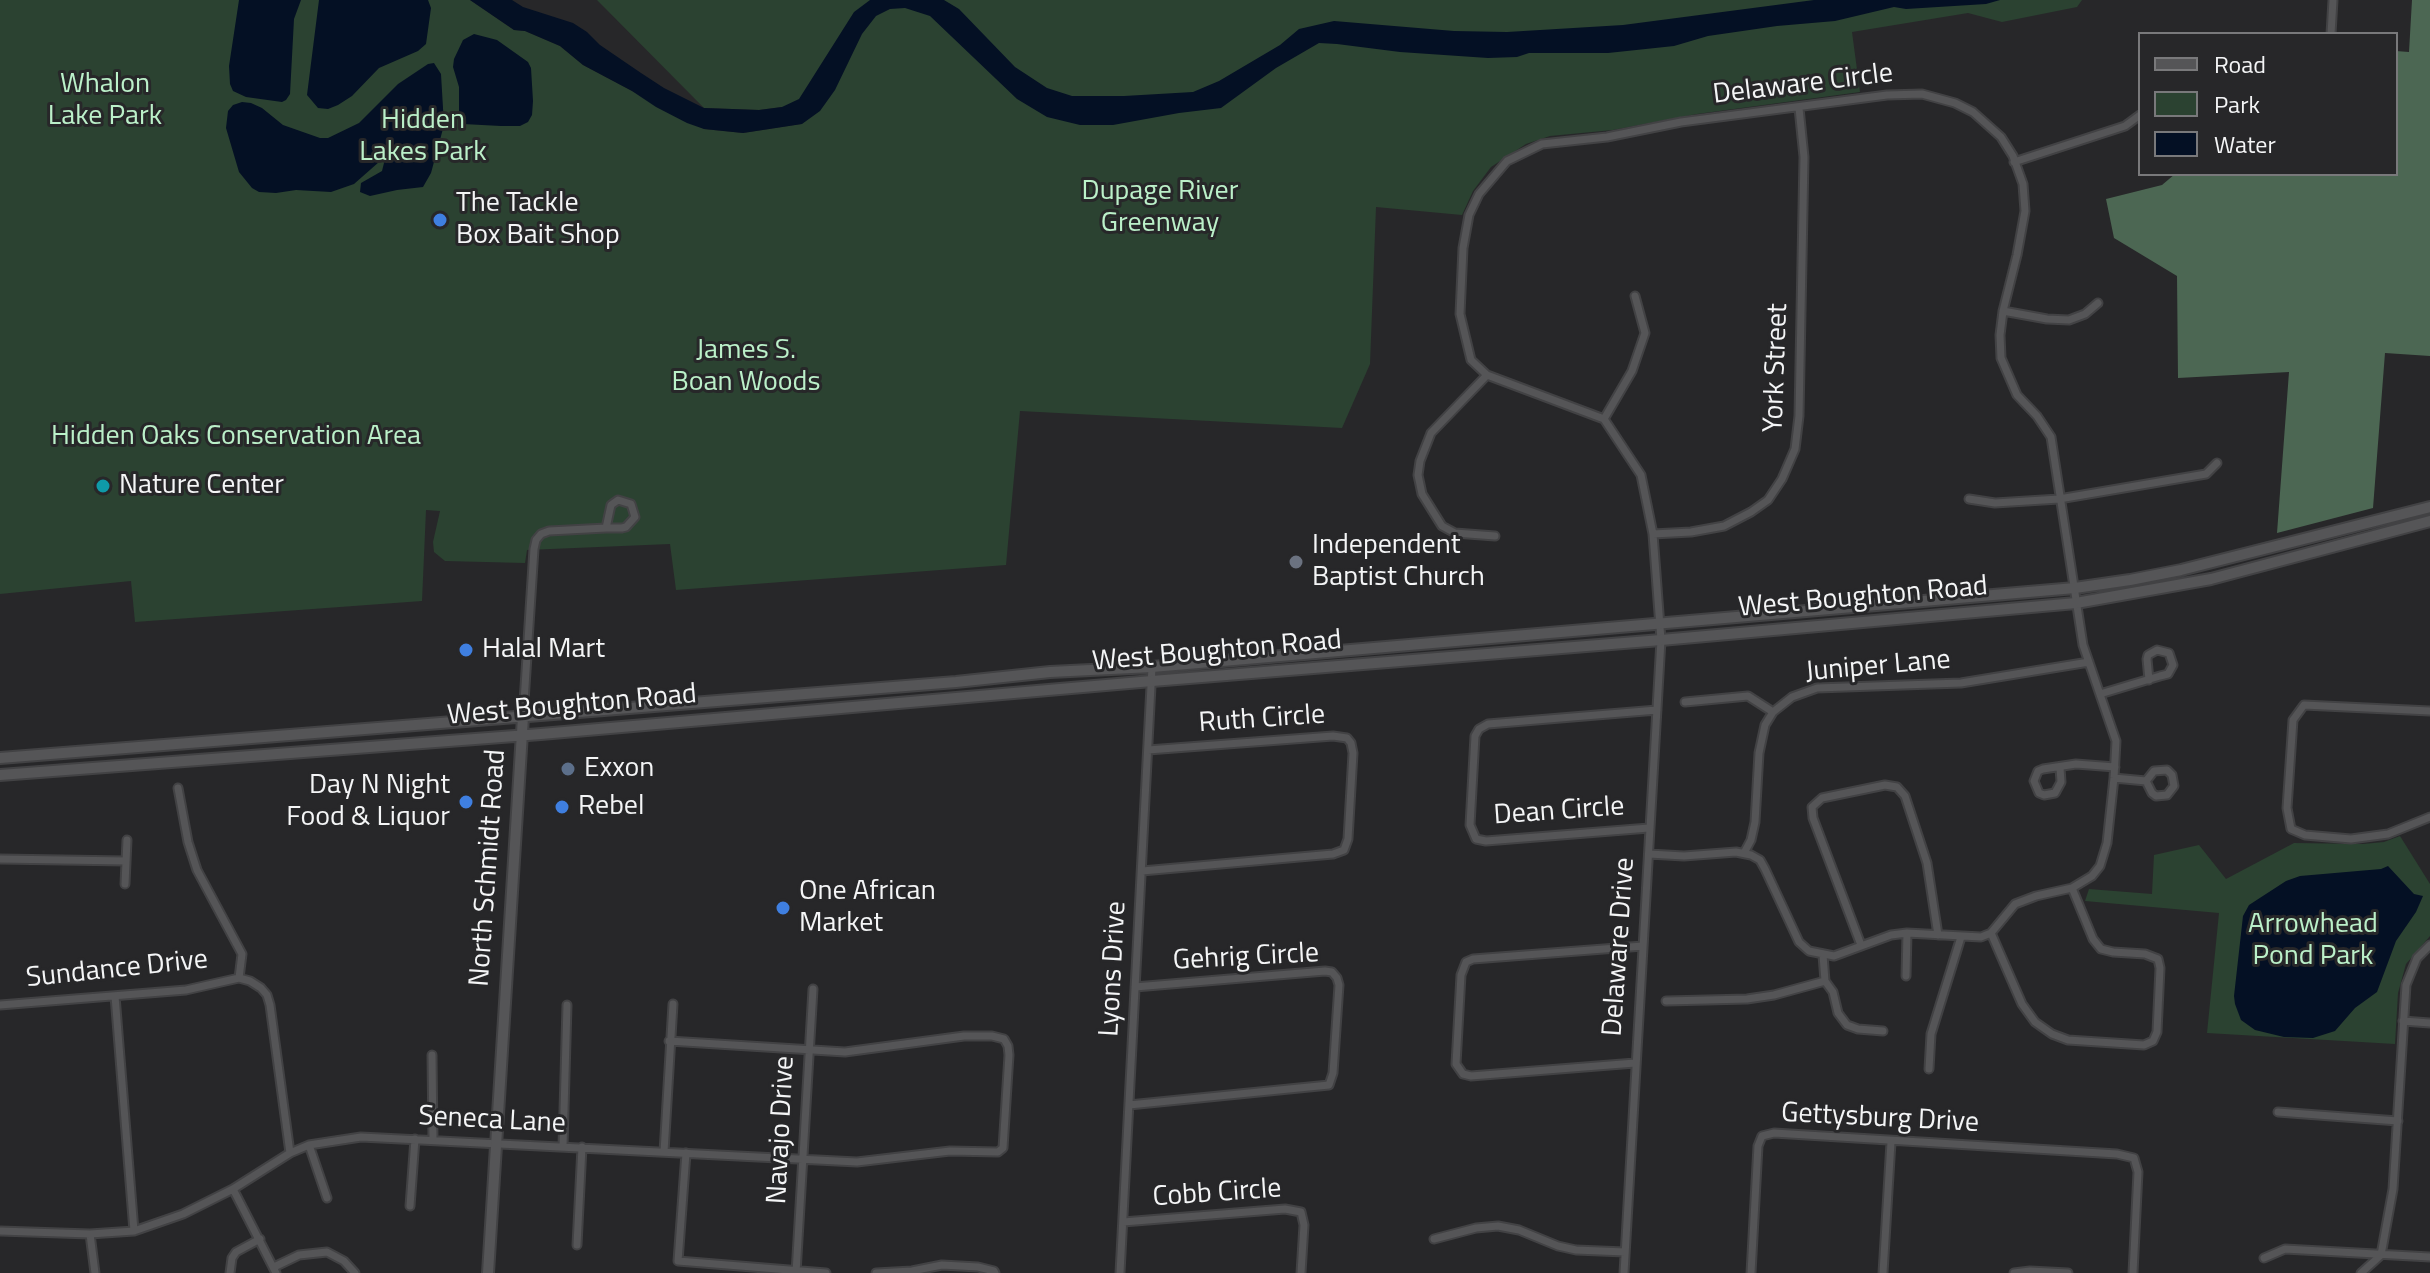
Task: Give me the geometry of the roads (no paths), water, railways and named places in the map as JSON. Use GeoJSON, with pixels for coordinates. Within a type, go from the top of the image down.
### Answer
{"type":"FeatureCollection","features":[{"type":"Feature","properties":{"kind":"main road","name":"West Boughton Road"},"geometry":{"type":"LineString","coordinates":[[0,758],[1262,658],[2075,588],[2181,570],[2430,507]]}},
{"type":"Feature","properties":{"kind":"main road","name":"West Boughton Road"},"geometry":{"type":"LineString","coordinates":[[0,775],[522,735],[2076,603],[2211,579],[2430,521]]}},
{"type":"Feature","properties":{"kind":"main road","name":"North Schmidt Road"},"geometry":{"type":"LineString","coordinates":[[488,1273],[523,717]]}},
{"type":"Feature","properties":{"kind":"street"},"geometry":{"type":"LineString","coordinates":[[2331,32],[2333,0]]}},
{"type":"Feature","properties":{"kind":"street","name":"Delaware Circle"},"geometry":{"type":"LineString","coordinates":[[1487,375],[1471,360],[1460,314],[1463,248],[1469,215],[1479,194],[1500,168],[1517,155],[1542,144],[1887,95],[1922,94],[1955,103],[1973,112],[2001,137],[2023,184],[2025,211],[2003,311],[2001,358],[2017,395],[2051,437],[2076,603],[2089,662],[2116,741],[2104,858],[2092,876],[2072,888]]}},
{"type":"Feature","properties":{"kind":"street","name":"York Street"},"geometry":{"type":"LineString","coordinates":[[1653,534],[1724,526],[1751,512],[1768,500],[1782,479],[1795,449],[1799,416],[1804,157],[1799,108]]}},
{"type":"Feature","properties":{"kind":"street"},"geometry":{"type":"LineString","coordinates":[[2014,162],[2125,126],[2138,116]]}},
{"type":"Feature","properties":{"kind":"street"},"geometry":{"type":"LineString","coordinates":[[1604,419],[1632,371],[1645,333],[1635,296]]}},
{"type":"Feature","properties":{"kind":"street"},"geometry":{"type":"LineString","coordinates":[[2003,311],[2069,320],[2085,314],[2098,303]]}},
{"type":"Feature","properties":{"kind":"street"},"geometry":{"type":"LineString","coordinates":[[1495,536],[1455,533],[1442,526],[1422,494],[1418,475],[1431,433],[1487,375],[1604,419],[1641,475],[1653,534],[1660,625]]}},
{"type":"Feature","properties":{"kind":"street"},"geometry":{"type":"LineString","coordinates":[[1969,499],[1995,503],[2059,499],[2206,474],[2217,463]]}},
{"type":"Feature","properties":{"kind":"street","name":"North Schmidt Road"},"geometry":{"type":"LineString","coordinates":[[523,717],[536,540],[549,531],[622,528],[635,517],[631,504],[618,500],[611,505],[606,528]]}},
{"type":"Feature","properties":{"kind":"street","name":"Delaware Drive"},"geometry":{"type":"LineString","coordinates":[[1624,1273],[1660,625]]}},
{"type":"Feature","properties":{"kind":"street"},"geometry":{"type":"LineString","coordinates":[[2100,694],[2149,680],[2168,674],[2172,669],[2169,653],[2157,650],[2148,655],[2149,680]]}},
{"type":"Feature","properties":{"kind":"street"},"geometry":{"type":"LineString","coordinates":[[1260,672],[1262,658]]}},
{"type":"Feature","properties":{"kind":"street","name":"Juniper Lane"},"geometry":{"type":"LineString","coordinates":[[1744,853],[1755,822],[1759,753],[1765,725],[1773,712],[1792,697],[1817,688],[1961,683],[2089,662]]}},
{"type":"Feature","properties":{"kind":"street","name":"Lyons Drive"},"geometry":{"type":"LineString","coordinates":[[1120,1273],[1152,667]]}},
{"type":"Feature","properties":{"kind":"street"},"geometry":{"type":"LineString","coordinates":[[1071,688],[1073,671]]}},
{"type":"Feature","properties":{"kind":"street"},"geometry":{"type":"LineString","coordinates":[[1685,702],[1748,696],[1773,712]]}},
{"type":"Feature","properties":{"kind":"street"},"geometry":{"type":"LineString","coordinates":[[2430,711],[2304,705],[2293,720],[2287,808],[2291,829],[2305,835],[2351,839],[2388,834],[2430,817]]}},
{"type":"Feature","properties":{"kind":"street","name":"Dean Circle"},"geometry":{"type":"LineString","coordinates":[[1649,828],[1486,841],[1476,839],[1470,825],[1475,736],[1479,729],[1488,724],[1657,710]]}},
{"type":"Feature","properties":{"kind":"street","name":"Ruth Circle"},"geometry":{"type":"LineString","coordinates":[[1142,871],[1333,854],[1344,850],[1348,839],[1353,753],[1347,738],[1333,736],[1148,750]]}},
{"type":"Feature","properties":{"kind":"street"},"geometry":{"type":"LineString","coordinates":[[2060,768],[2059,788],[2051,795],[2039,793],[2034,781],[2038,771],[2046,768],[2076,764],[2115,767]]}},
{"type":"Feature","properties":{"kind":"street"},"geometry":{"type":"LineString","coordinates":[[2114,778],[2146,781]]}},
{"type":"Feature","properties":{"kind":"street"},"geometry":{"type":"LineString","coordinates":[[1861,945],[1813,818],[1812,807],[1822,798],[1885,785],[1897,787],[1905,796],[1927,863],[1938,935]]}},
{"type":"Feature","properties":{"kind":"street"},"geometry":{"type":"LineString","coordinates":[[178,788],[188,842],[197,870],[242,954],[239,978],[250,981],[267,995],[290,1153]]}},
{"type":"Feature","properties":{"kind":"street"},"geometry":{"type":"LineString","coordinates":[[125,884],[127,840]]}},
{"type":"Feature","properties":{"kind":"street"},"geometry":{"type":"LineString","coordinates":[[1649,854],[1744,853],[1760,860],[1799,942],[1809,951],[1834,956],[1875,939],[1907,933],[1981,937],[1991,933],[2015,904],[2072,888],[2093,939],[2101,949],[2145,954],[2158,959],[2157,1032],[2153,1041],[2144,1045],[2068,1040],[2052,1034],[2035,1022],[2022,1004],[1991,933]]}},
{"type":"Feature","properties":{"kind":"street"},"geometry":{"type":"LineString","coordinates":[[0,859],[126,861]]}},
{"type":"Feature","properties":{"kind":"street"},"geometry":{"type":"LineString","coordinates":[[1906,976],[1907,933]]}},
{"type":"Feature","properties":{"kind":"street"},"geometry":{"type":"LineString","coordinates":[[1929,1069],[1931,1034],[1961,937]]}},
{"type":"Feature","properties":{"kind":"street"},"geometry":{"type":"LineString","coordinates":[[2361,1273],[2381,1255],[2393,1189],[2406,985],[2417,958],[2430,945]]}},
{"type":"Feature","properties":{"kind":"street"},"geometry":{"type":"LineString","coordinates":[[1635,1063],[1471,1076],[1463,1074],[1456,1064],[1461,975],[1466,962],[1473,959],[1643,946]]}},
{"type":"Feature","properties":{"kind":"street"},"geometry":{"type":"LineString","coordinates":[[1823,955],[1825,981],[1833,992],[1838,1013],[1847,1025],[1883,1031]]}},
{"type":"Feature","properties":{"kind":"street","name":"Gehrig Circle"},"geometry":{"type":"LineString","coordinates":[[1129,1105],[1329,1085],[1333,1073],[1339,985],[1332,972],[1325,971],[1135,987]]}},
{"type":"Feature","properties":{"kind":"street","name":"Sundance Drive"},"geometry":{"type":"LineString","coordinates":[[0,1005],[186,990],[239,978]]}},
{"type":"Feature","properties":{"kind":"street"},"geometry":{"type":"LineString","coordinates":[[1666,1001],[1747,999],[1825,981]]}},
{"type":"Feature","properties":{"kind":"street","name":"Navajo Drive"},"geometry":{"type":"LineString","coordinates":[[796,1272],[813,989]]}},
{"type":"Feature","properties":{"kind":"street"},"geometry":{"type":"LineString","coordinates":[[115,996],[134,1231]]}},
{"type":"Feature","properties":{"kind":"street"},"geometry":{"type":"LineString","coordinates":[[664,1152],[673,1004]]}},
{"type":"Feature","properties":{"kind":"street"},"geometry":{"type":"LineString","coordinates":[[563,1146],[567,1005]]}},
{"type":"Feature","properties":{"kind":"street"},"geometry":{"type":"LineString","coordinates":[[2403,1021],[2430,1023]]}},
{"type":"Feature","properties":{"kind":"street","name":"Seneca Lane"},"geometry":{"type":"LineString","coordinates":[[0,1231],[90,1234],[134,1231],[183,1214],[309,1145],[361,1137],[802,1161],[857,1162],[950,1151],[1001,1151],[1009,1055],[1004,1039],[975,1036],[845,1052],[809,1050]]}},
{"type":"Feature","properties":{"kind":"street"},"geometry":{"type":"LineString","coordinates":[[669,1041],[809,1050]]}},
{"type":"Feature","properties":{"kind":"street"},"geometry":{"type":"LineString","coordinates":[[432,1055],[433,1139]]}},
{"type":"Feature","properties":{"kind":"street"},"geometry":{"type":"LineString","coordinates":[[2278,1112],[2398,1121]]}},
{"type":"Feature","properties":{"kind":"street","name":"Gettysburg Drive"},"geometry":{"type":"LineString","coordinates":[[1751,1273],[1758,1146],[1762,1136],[1774,1133],[2117,1154],[2134,1158],[2138,1172],[2133,1273]]}},
{"type":"Feature","properties":{"kind":"street"},"geometry":{"type":"LineString","coordinates":[[410,1206],[415,1139]]}},
{"type":"Feature","properties":{"kind":"street"},"geometry":{"type":"LineString","coordinates":[[1883,1273],[1891,1142]]}},
{"type":"Feature","properties":{"kind":"street"},"geometry":{"type":"LineString","coordinates":[[309,1145],[327,1198]]}},
{"type":"Feature","properties":{"kind":"street"},"geometry":{"type":"LineString","coordinates":[[577,1245],[582,1147]]}},
{"type":"Feature","properties":{"kind":"street"},"geometry":{"type":"LineString","coordinates":[[686,1153],[678,1261],[826,1273]]}},
{"type":"Feature","properties":{"kind":"street"},"geometry":{"type":"LineString","coordinates":[[233,1189],[275,1270],[299,1255],[327,1252],[344,1261],[355,1273]]}},
{"type":"Feature","properties":{"kind":"street","name":"Cobb Circle"},"geometry":{"type":"LineString","coordinates":[[1123,1222],[1285,1209],[1301,1212],[1304,1225],[1301,1273]]}},
{"type":"Feature","properties":{"kind":"street"},"geometry":{"type":"LineString","coordinates":[[1434,1239],[1476,1228],[1498,1226],[1576,1250],[1625,1252]]}},
{"type":"Feature","properties":{"kind":"street"},"geometry":{"type":"LineString","coordinates":[[90,1234],[95,1273]]}},
{"type":"Feature","properties":{"kind":"street"},"geometry":{"type":"LineString","coordinates":[[230,1273],[236,1252],[260,1239]]}},
{"type":"Feature","properties":{"kind":"street"},"geometry":{"type":"LineString","coordinates":[[2264,1258],[2285,1249],[2430,1257]]}},
{"type":"Feature","properties":{"kind":"street"},"geometry":{"type":"LineString","coordinates":[[876,1273],[942,1265],[978,1267],[994,1272]]}},
{"type":"Feature","properties":{"kind":"street"},"geometry":{"type":"LineString","coordinates":[[2014,1273],[2068,1273]]}},
{"type":"Feature","properties":{"kind":"water"},"geometry":{"type":"Polygon","coordinates":[[[239,0],[301,0],[294,19],[290,94],[282,102],[246,97],[233,91],[230,84],[229,66],[239,0]]]}},
{"type":"Feature","properties":{"kind":"water"},"geometry":{"type":"Polygon","coordinates":[[[319,0],[428,0],[431,8],[426,44],[418,51],[379,68],[352,96],[338,105],[328,109],[318,108],[307,95],[319,0]]]}},
{"type":"Feature","properties":{"kind":"water"},"geometry":{"type":"Polygon","coordinates":[[[470,0],[512,0],[523,7],[573,23],[664,88],[704,108],[759,110],[782,107],[799,99],[854,12],[870,0],[944,0],[959,9],[1015,67],[1047,88],[1072,96],[1124,96],[1193,92],[1219,81],[1280,45],[1299,29],[1334,21],[1507,32],[1623,25],[1814,0],[2000,0],[1986,4],[1894,7],[1835,21],[1777,26],[1708,36],[1674,46],[1608,53],[1529,53],[1517,57],[1488,58],[1319,43],[1276,68],[1221,108],[1113,125],[1080,125],[1047,117],[1017,99],[930,16],[905,8],[890,9],[876,16],[862,34],[835,90],[820,111],[802,124],[743,133],[704,129],[687,123],[583,65],[560,46],[525,31],[514,30],[470,0]]]}},
{"type":"Feature","properties":{"kind":"water"},"geometry":{"type":"Polygon","coordinates":[[[474,34],[497,40],[528,62],[533,101],[528,122],[520,126],[501,126],[463,124],[459,120],[459,87],[454,59],[463,40],[474,34]]]}},
{"type":"Feature","properties":{"kind":"water"},"geometry":{"type":"Polygon","coordinates":[[[434,63],[441,74],[444,125],[431,173],[423,187],[370,196],[360,192],[361,183],[382,171],[388,147],[379,162],[354,184],[331,192],[259,192],[239,172],[226,128],[228,111],[233,105],[251,103],[283,125],[328,138],[359,123],[398,84],[434,63]]]}},
{"type":"Feature","properties":{"kind":"water"},"geometry":{"type":"Polygon","coordinates":[[[2388,866],[2414,894],[2423,896],[2396,941],[2377,992],[2355,1008],[2335,1031],[2313,1038],[2284,1037],[2255,1030],[2241,1020],[2234,996],[2243,916],[2249,905],[2286,881],[2300,876],[2388,866]]]}},
{"type":"Feature","properties":{"kind":"place","name":"The Tackle Box Bait Shop"},"geometry":{"type":"Point","coordinates":[440,220]}},
{"type":"Feature","properties":{"kind":"place","name":"Nature Center"},"geometry":{"type":"Point","coordinates":[103,486]}},
{"type":"Feature","properties":{"kind":"place","name":"Independent Baptist Church"},"geometry":{"type":"Point","coordinates":[1296,562]}},
{"type":"Feature","properties":{"kind":"place","name":"Halal Mart"},"geometry":{"type":"Point","coordinates":[466,650]}},
{"type":"Feature","properties":{"kind":"place","name":"Exxon"},"geometry":{"type":"Point","coordinates":[568,769]}},
{"type":"Feature","properties":{"kind":"place","name":"Day N Night Food & Liquor"},"geometry":{"type":"Point","coordinates":[466,802]}},
{"type":"Feature","properties":{"kind":"place","name":"Rebel"},"geometry":{"type":"Point","coordinates":[562,807]}},
{"type":"Feature","properties":{"kind":"place","name":"One African Market"},"geometry":{"type":"Point","coordinates":[783,908]}},
{"type":"Feature","properties":{"kind":"park label","name":"Whalon Lake Park"},"geometry":{"type":"Point","coordinates":[105,101]}},
{"type":"Feature","properties":{"kind":"park label","name":"Hidden Lakes Park"},"geometry":{"type":"Point","coordinates":[423,137]}},
{"type":"Feature","properties":{"kind":"park label","name":"Dupage River Greenway"},"geometry":{"type":"Point","coordinates":[1160,208]}},
{"type":"Feature","properties":{"kind":"park label","name":"James S. Boan Woods"},"geometry":{"type":"Point","coordinates":[746,367]}},
{"type":"Feature","properties":{"kind":"park label","name":"Hidden Oaks Conservation Area"},"geometry":{"type":"Point","coordinates":[236,437]}},
{"type":"Feature","properties":{"kind":"park label","name":"Arrowhead Pond Park"},"geometry":{"type":"Point","coordinates":[2313,941]}}]}
